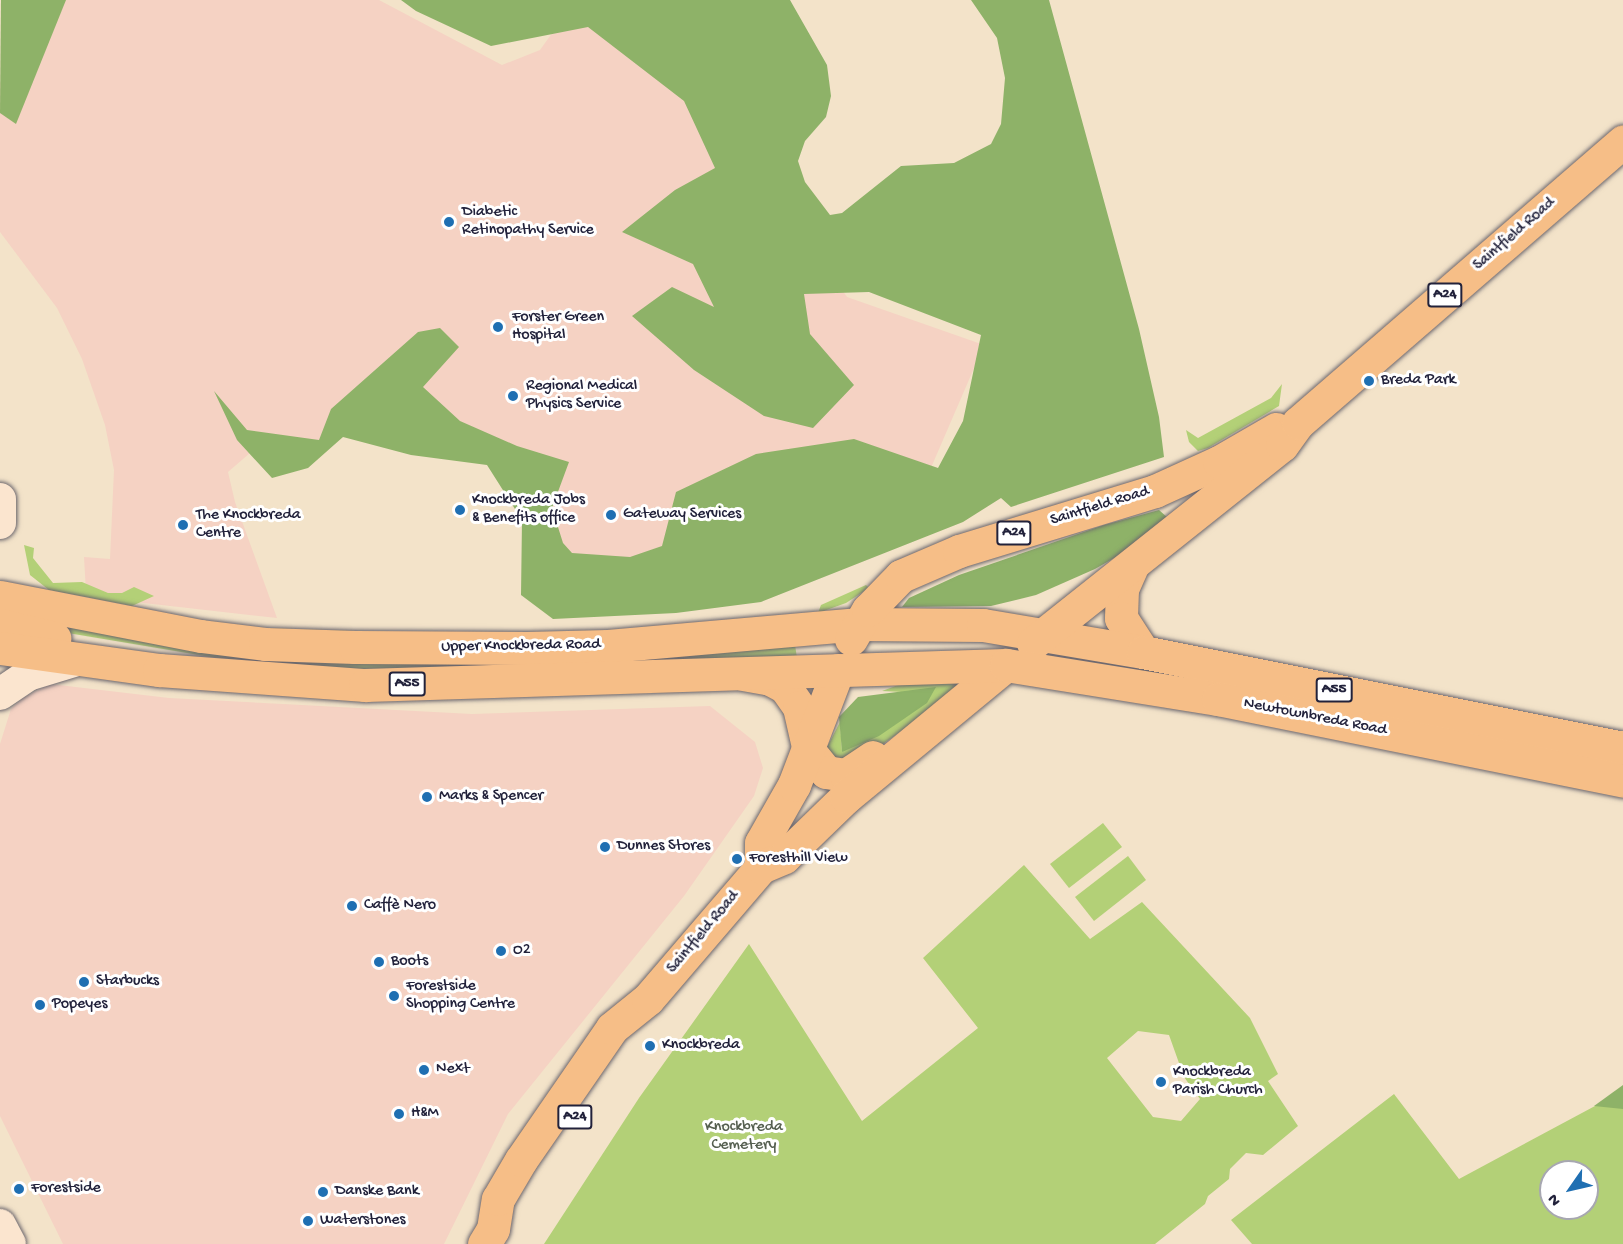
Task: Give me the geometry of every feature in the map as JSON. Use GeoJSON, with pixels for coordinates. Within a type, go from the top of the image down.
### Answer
{"type":"FeatureCollection","features":[{"type":"Feature","properties":{"kind":"main road","name":"Saintfield Road"},"geometry":{"type":"LineString","coordinates":[[489,1236],[498,1199],[521,1160],[612,1028],[648,999],[761,867],[784,857],[842,801],[1044,633],[1282,445],[1298,423],[1623,141]]}},
{"type":"Feature","properties":{"kind":"main road","name":"Saintfield Road"},"geometry":{"type":"LineString","coordinates":[[761,867],[761,843],[786,802],[809,751],[838,670],[858,624],[879,595],[901,576],[926,564],[1155,491],[1219,462],[1276,429],[1298,423]]}},
{"type":"Feature","properties":{"kind":"main road"},"geometry":{"type":"LineString","coordinates":[[1133,564],[1122,589],[1121,618],[1143,652]]}},
{"type":"Feature","properties":{"kind":"main road","name":"Upper Knockbreda Road"},"geometry":{"type":"LineString","coordinates":[[0,597],[201,636],[265,644],[355,647],[608,646],[858,624],[950,623],[1044,633]]}},
{"type":"Feature","properties":{"kind":"main road"},"geometry":{"type":"LineString","coordinates":[[0,624],[159,670]]}},
{"type":"Feature","properties":{"kind":"main road","name":"Newtownbreda Road"},"geometry":{"type":"LineString","coordinates":[[1044,633],[1623,748]]}},
{"type":"Feature","properties":{"kind":"main road","name":"Upper Knockbreda Road"},"geometry":{"type":"LineString","coordinates":[[0,648],[74,661],[159,670],[365,685],[1006,665]]}},
{"type":"Feature","properties":{"kind":"main road","name":"Newtownbreda Road"},"geometry":{"type":"LineString","coordinates":[[1006,665],[1218,699],[1623,781]]}},
{"type":"Feature","properties":{"kind":"main road"},"geometry":{"type":"LineString","coordinates":[[740,674],[770,679],[785,687],[799,707],[809,751]]}},
{"type":"Feature","properties":{"kind":"main road","name":"A24"},"geometry":{"type":"LineString","coordinates":[[809,751],[826,772],[846,775],[910,728],[934,725]]}},
{"type":"Feature","properties":{"kind":"street"},"geometry":{"type":"LineString","coordinates":[[0,500],[0,523]]}},
{"type":"Feature","properties":{"kind":"street"},"geometry":{"type":"LineString","coordinates":[[0,694],[28,675],[74,661]]}},
{"type":"Feature","properties":{"kind":"street"},"geometry":{"type":"LineString","coordinates":[[0,1225],[10,1244]]}},
{"type":"Feature","properties":{"kind":"shaded area","name":"Forster Green Hospital"},"geometry":{"type":"Polygon","coordinates":[[[56,0],[379,0],[502,65],[540,50],[573,4],[726,121],[847,297],[984,345],[927,477],[659,565],[538,593],[528,493],[488,465],[343,425],[305,456],[257,447],[228,472],[235,502],[277,618],[135,602],[86,592],[84,557],[110,559],[114,470],[105,425],[82,359],[57,308],[0,232],[0,83],[56,0]]]}},
{"type":"Feature","properties":{"kind":"shaded area","name":"Forestside Shopping Centre"},"geometry":{"type":"Polygon","coordinates":[[[50,684],[169,698],[472,714],[710,706],[755,742],[763,768],[754,796],[684,896],[508,1114],[444,1244],[63,1244],[0,1116],[0,744],[11,709],[23,698],[50,684]]]}},
{"type":"Feature","properties":{"kind":"green space"},"geometry":{"type":"Polygon","coordinates":[[[1,0],[66,0],[16,124],[0,113],[1,0]]]}},
{"type":"Feature","properties":{"kind":"green space"},"geometry":{"type":"Polygon","coordinates":[[[401,0],[790,0],[827,65],[831,96],[826,117],[805,141],[798,161],[805,182],[830,215],[842,213],[901,166],[954,163],[991,144],[1001,124],[1005,78],[997,38],[971,0],[1049,0],[1139,329],[1159,417],[1164,457],[1011,507],[1001,498],[963,522],[761,602],[676,613],[553,619],[521,595],[522,520],[487,465],[411,455],[343,437],[308,468],[272,478],[237,440],[214,391],[247,430],[319,440],[331,409],[418,332],[440,328],[459,347],[423,387],[460,421],[517,446],[569,462],[552,508],[563,543],[572,553],[630,557],[662,546],[676,492],[756,454],[854,439],[938,468],[963,421],[981,335],[869,292],[804,294],[810,334],[854,385],[813,428],[764,416],[694,370],[632,316],[672,287],[714,307],[693,264],[622,232],[675,190],[715,168],[684,101],[588,27],[491,46],[416,11],[401,0]]]}},
{"type":"Feature","properties":{"kind":"green space"},"geometry":{"type":"Polygon","coordinates":[[[1282,384],[1279,406],[1208,448],[1198,451],[1189,442],[1186,430],[1198,438],[1271,398],[1282,384]]]}},
{"type":"Feature","properties":{"kind":"green space"},"geometry":{"type":"Polygon","coordinates":[[[1159,510],[1168,518],[1165,529],[1095,569],[1036,595],[991,606],[902,607],[909,598],[959,575],[1104,525],[1159,510]]]}},
{"type":"Feature","properties":{"kind":"green space"},"geometry":{"type":"Polygon","coordinates":[[[24,545],[34,548],[33,558],[53,583],[82,582],[108,593],[122,593],[134,587],[154,596],[132,606],[49,590],[30,575],[24,545]]]}},
{"type":"Feature","properties":{"kind":"green space"},"geometry":{"type":"Polygon","coordinates":[[[866,585],[869,588],[846,603],[818,613],[821,605],[866,585]]]}},
{"type":"Feature","properties":{"kind":"green space"},"geometry":{"type":"Polygon","coordinates":[[[74,622],[795,645],[797,658],[565,667],[349,669],[211,657],[44,629],[74,622]]]}},
{"type":"Feature","properties":{"kind":"green space"},"geometry":{"type":"Polygon","coordinates":[[[966,679],[958,691],[856,763],[839,768],[826,749],[840,722],[842,752],[902,692],[882,691],[901,684],[966,679]]]}},
{"type":"Feature","properties":{"kind":"green space"},"geometry":{"type":"Polygon","coordinates":[[[936,687],[927,703],[879,736],[842,752],[839,717],[858,697],[936,687]]]}},
{"type":"Feature","properties":{"kind":"green space"},"geometry":{"type":"Polygon","coordinates":[[[1103,823],[1122,847],[1069,888],[1050,864],[1103,823]]]}},
{"type":"Feature","properties":{"kind":"green space"},"geometry":{"type":"Polygon","coordinates":[[[1128,856],[1146,880],[1094,921],[1075,897],[1128,856]]]}},
{"type":"Feature","properties":{"kind":"green space","name":"Knockbreda Cemetery"},"geometry":{"type":"Polygon","coordinates":[[[1024,865],[1090,939],[1142,902],[1250,1018],[1278,1074],[1268,1081],[1298,1126],[1263,1155],[1246,1153],[1230,1169],[1229,1179],[1208,1196],[1205,1204],[1155,1244],[544,1244],[639,1098],[749,944],[862,1121],[978,1028],[923,958],[1024,865]],[[1138,1031],[1107,1058],[1153,1117],[1181,1121],[1200,1099],[1184,1077],[1169,1035],[1138,1031]]]}},
{"type":"Feature","properties":{"kind":"green space"},"geometry":{"type":"Polygon","coordinates":[[[1623,1085],[1623,1109],[1594,1106],[1623,1085]]]}},
{"type":"Feature","properties":{"kind":"green space"},"geometry":{"type":"Polygon","coordinates":[[[1623,1091],[1623,1244],[1252,1244],[1231,1220],[1394,1094],[1459,1179],[1623,1091]]]}},
{"type":"Feature","properties":{"kind":"place","name":"Diabetic Retinopathy Service"},"geometry":{"type":"Point","coordinates":[449,222]}},
{"type":"Feature","properties":{"kind":"place","name":"Forster Green Hospital"},"geometry":{"type":"Point","coordinates":[498,327]}},
{"type":"Feature","properties":{"kind":"place","name":"Breda Park"},"geometry":{"type":"Point","coordinates":[1369,381]}},
{"type":"Feature","properties":{"kind":"place","name":"Regional Medical Physics Service"},"geometry":{"type":"Point","coordinates":[513,396]}},
{"type":"Feature","properties":{"kind":"place","name":"Knockbreda Jobs & Benefits office"},"geometry":{"type":"Point","coordinates":[460,510]}},
{"type":"Feature","properties":{"kind":"place","name":"Gateway Services"},"geometry":{"type":"Point","coordinates":[611,515]}},
{"type":"Feature","properties":{"kind":"place","name":"The Knockbreda Centre"},"geometry":{"type":"Point","coordinates":[183,525]}},
{"type":"Feature","properties":{"kind":"place","name":"Marks & Spencer"},"geometry":{"type":"Point","coordinates":[427,797]}},
{"type":"Feature","properties":{"kind":"place","name":"Dunnes Stores"},"geometry":{"type":"Point","coordinates":[605,847]}},
{"type":"Feature","properties":{"kind":"place","name":"Foresthill View"},"geometry":{"type":"Point","coordinates":[737,859]}},
{"type":"Feature","properties":{"kind":"place","name":"Caffè Nero"},"geometry":{"type":"Point","coordinates":[352,906]}},
{"type":"Feature","properties":{"kind":"place","name":"O2"},"geometry":{"type":"Point","coordinates":[501,951]}},
{"type":"Feature","properties":{"kind":"place","name":"Boots"},"geometry":{"type":"Point","coordinates":[379,962]}},
{"type":"Feature","properties":{"kind":"place","name":"Starbucks"},"geometry":{"type":"Point","coordinates":[84,982]}},
{"type":"Feature","properties":{"kind":"place","name":"Forestside Shopping Centre"},"geometry":{"type":"Point","coordinates":[394,996]}},
{"type":"Feature","properties":{"kind":"place","name":"Popeyes"},"geometry":{"type":"Point","coordinates":[40,1005]}},
{"type":"Feature","properties":{"kind":"place","name":"Knockbreda"},"geometry":{"type":"Point","coordinates":[650,1046]}},
{"type":"Feature","properties":{"kind":"place","name":"Next"},"geometry":{"type":"Point","coordinates":[424,1070]}},
{"type":"Feature","properties":{"kind":"place","name":"Knockbreda Parish Church"},"geometry":{"type":"Point","coordinates":[1161,1082]}},
{"type":"Feature","properties":{"kind":"place","name":"H&M"},"geometry":{"type":"Point","coordinates":[399,1114]}},
{"type":"Feature","properties":{"kind":"place","name":"Forestside"},"geometry":{"type":"Point","coordinates":[19,1189]}},
{"type":"Feature","properties":{"kind":"place","name":"Danske Bank"},"geometry":{"type":"Point","coordinates":[323,1192]}},
{"type":"Feature","properties":{"kind":"place","name":"Waterstones"},"geometry":{"type":"Point","coordinates":[308,1221]}}]}
